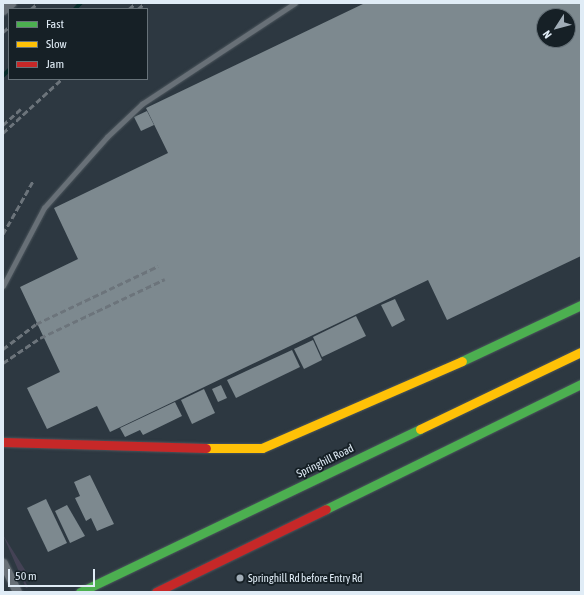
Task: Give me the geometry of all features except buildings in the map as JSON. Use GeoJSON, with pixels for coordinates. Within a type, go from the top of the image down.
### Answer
{"type":"FeatureCollection","features":[{"type":"Feature","properties":{"kind":"main road"},"geometry":{"type":"LineString","coordinates":[[3,442],[121,448],[262,448],[380,398],[581,305]]}},
{"type":"Feature","properties":{"kind":"main road","name":"Springhill Road"},"geometry":{"type":"LineString","coordinates":[[80,592],[581,352]]}},
{"type":"Feature","properties":{"kind":"main road"},"geometry":{"type":"LineString","coordinates":[[156,592],[581,384]]}},
{"type":"Feature","properties":{"kind":"street"},"geometry":{"type":"LineString","coordinates":[[3,10],[11,3]]}},
{"type":"Feature","properties":{"kind":"street"},"geometry":{"type":"LineString","coordinates":[[3,563],[17,592]]}},
{"type":"Feature","properties":{"kind":"lane"},"geometry":{"type":"LineString","coordinates":[[3,286],[44,208],[108,138],[142,104],[295,3]]}},
{"type":"Feature","properties":{"kind":"shaded area"},"geometry":{"type":"Polygon","coordinates":[[[3,535],[27,573],[22,575],[27,585],[34,585],[26,588],[3,535]]]}},
{"type":"Feature","properties":{"kind":"waterway"},"geometry":{"type":"LineString","coordinates":[[76,8],[81,3]]}},
{"type":"Feature","properties":{"kind":"waterway"},"geometry":{"type":"LineString","coordinates":[[3,76],[8,71]]}},
{"type":"Feature","properties":{"kind":"railway"},"geometry":{"type":"LineString","coordinates":[[32,8],[38,3]]}},
{"type":"Feature","properties":{"kind":"railway"},"geometry":{"type":"LineString","coordinates":[[130,8],[136,3]]}},
{"type":"Feature","properties":{"kind":"railway"},"geometry":{"type":"LineString","coordinates":[[139,8],[145,3]]}},
{"type":"Feature","properties":{"kind":"railway"},"geometry":{"type":"LineString","coordinates":[[3,32],[8,28]]}},
{"type":"Feature","properties":{"kind":"railway"},"geometry":{"type":"LineString","coordinates":[[3,133],[61,80]]}},
{"type":"Feature","properties":{"kind":"railway"},"geometry":{"type":"LineString","coordinates":[[3,125],[21,109]]}},
{"type":"Feature","properties":{"kind":"railway"},"geometry":{"type":"LineString","coordinates":[[3,234],[33,181]]}},
{"type":"Feature","properties":{"kind":"railway"},"geometry":{"type":"LineString","coordinates":[[3,349],[36,324],[158,266]]}},
{"type":"Feature","properties":{"kind":"railway"},"geometry":{"type":"LineString","coordinates":[[3,363],[40,338],[165,279]]}},
{"type":"Feature","properties":{"kind":"traffic: fast"},"geometry":{"type":"LineString","coordinates":[[462,361],[581,305]]}},
{"type":"Feature","properties":{"kind":"traffic: fast"},"geometry":{"type":"LineString","coordinates":[[326,509],[581,384]]}},
{"type":"Feature","properties":{"kind":"traffic: fast"},"geometry":{"type":"LineString","coordinates":[[80,592],[420,429]]}},
{"type":"Feature","properties":{"kind":"traffic: slow"},"geometry":{"type":"LineString","coordinates":[[420,429],[581,352]]}},
{"type":"Feature","properties":{"kind":"traffic: slow"},"geometry":{"type":"LineString","coordinates":[[206,448],[262,448],[462,361]]}},
{"type":"Feature","properties":{"kind":"traffic: jam"},"geometry":{"type":"LineString","coordinates":[[3,442],[206,448]]}},
{"type":"Feature","properties":{"kind":"traffic: jam"},"geometry":{"type":"LineString","coordinates":[[156,592],[326,509]]}},
{"type":"Feature","properties":{"kind":"place","name":"Springhill Rd before Entry Rd"},"geometry":{"type":"Point","coordinates":[240,578]}}]}
